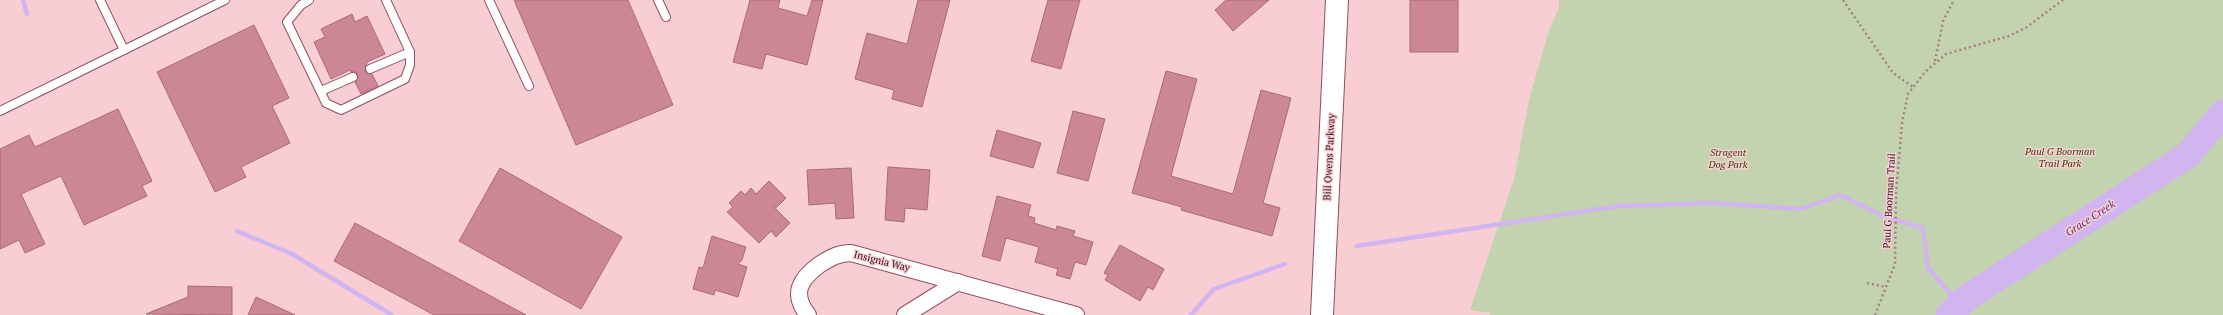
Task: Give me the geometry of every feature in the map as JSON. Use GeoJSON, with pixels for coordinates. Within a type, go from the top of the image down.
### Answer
{"type":"FeatureCollection","features":[{"type":"Feature","properties":{"kind":"main road","name":"Bill Owens Parkway"},"geometry":{"type":"LineString","coordinates":[[1322,315],[1337,0]]}},
{"type":"Feature","properties":{"kind":"street","name":"Insignia Way"},"geometry":{"type":"LineString","coordinates":[[808,315],[800,296],[799,289],[804,278],[827,260],[843,253],[861,254],[1076,315]]}},
{"type":"Feature","properties":{"kind":"street"},"geometry":{"type":"LineString","coordinates":[[905,315],[958,282]]}},
{"type":"Feature","properties":{"kind":"lane"},"geometry":{"type":"LineString","coordinates":[[100,0],[124,50]]}},
{"type":"Feature","properties":{"kind":"lane"},"geometry":{"type":"LineString","coordinates":[[0,111],[124,50],[211,3],[225,0]]}},
{"type":"Feature","properties":{"kind":"lane"},"geometry":{"type":"LineString","coordinates":[[309,0],[301,5],[287,22],[326,103],[341,110],[405,79],[410,65],[410,52],[386,0]]}},
{"type":"Feature","properties":{"kind":"lane"},"geometry":{"type":"LineString","coordinates":[[489,0],[529,86]]}},
{"type":"Feature","properties":{"kind":"lane"},"geometry":{"type":"LineString","coordinates":[[658,0],[666,17]]}},
{"type":"Feature","properties":{"kind":"lane"},"geometry":{"type":"LineString","coordinates":[[370,69],[410,52]]}},
{"type":"Feature","properties":{"kind":"lane"},"geometry":{"type":"LineString","coordinates":[[321,91],[353,77]]}},
{"type":"Feature","properties":{"kind":"path"},"geometry":{"type":"LineString","coordinates":[[1843,0],[1893,73],[1913,86]]}},
{"type":"Feature","properties":{"kind":"path"},"geometry":{"type":"LineString","coordinates":[[1935,62],[1943,21],[1954,0]]}},
{"type":"Feature","properties":{"kind":"path","name":"Paul G Boorman Trail"},"geometry":{"type":"LineString","coordinates":[[1875,315],[1895,264],[1894,237],[1896,193],[1905,103],[1913,86],[1935,62],[1953,51],[2015,33],[2044,15],[2063,0]]}},
{"type":"Feature","properties":{"kind":"path"},"geometry":{"type":"LineString","coordinates":[[1867,283],[1886,287]]}},
{"type":"Feature","properties":{"kind":"green space"},"geometry":{"type":"Polygon","coordinates":[[[1559,0],[2223,0],[2223,315],[1490,315],[1490,313],[1470,310],[1514,179],[1529,100],[1549,30],[1559,8],[1559,0]]]}},
{"type":"Feature","properties":{"kind":"building"},"geometry":{"type":"Polygon","coordinates":[[[514,0],[628,0],[673,105],[576,145],[514,0]]]}},
{"type":"Feature","properties":{"kind":"building"},"geometry":{"type":"Polygon","coordinates":[[[750,0],[780,0],[778,8],[807,16],[812,0],[823,0],[807,65],[766,54],[762,69],[733,62],[750,0]]]}},
{"type":"Feature","properties":{"kind":"building"},"geometry":{"type":"Polygon","coordinates":[[[918,0],[950,0],[922,107],[892,99],[894,90],[855,79],[867,33],[907,44],[918,0]]]}},
{"type":"Feature","properties":{"kind":"building"},"geometry":{"type":"Polygon","coordinates":[[[1048,0],[1080,0],[1061,69],[1031,61],[1048,0]]]}},
{"type":"Feature","properties":{"kind":"building"},"geometry":{"type":"Polygon","coordinates":[[[1226,0],[1269,0],[1233,31],[1215,10],[1226,0]]]}},
{"type":"Feature","properties":{"kind":"building"},"geometry":{"type":"Polygon","coordinates":[[[1410,0],[1458,0],[1458,52],[1410,52],[1410,0]]]}},
{"type":"Feature","properties":{"kind":"building"},"geometry":{"type":"Polygon","coordinates":[[[352,14],[355,22],[367,16],[385,54],[367,62],[365,71],[372,74],[378,86],[361,94],[355,82],[358,77],[356,72],[351,72],[350,70],[331,79],[314,42],[325,37],[321,29],[352,14]]]}},
{"type":"Feature","properties":{"kind":"building"},"geometry":{"type":"Polygon","coordinates":[[[254,25],[289,98],[272,106],[290,143],[241,167],[246,177],[215,192],[157,72],[254,25]]]}},
{"type":"Feature","properties":{"kind":"building"},"geometry":{"type":"Polygon","coordinates":[[[1166,71],[1197,79],[1171,176],[1233,194],[1261,90],[1291,98],[1263,203],[1280,208],[1272,236],[1181,210],[1182,207],[1132,193],[1166,71]]]}},
{"type":"Feature","properties":{"kind":"building"},"geometry":{"type":"Polygon","coordinates":[[[118,109],[152,181],[142,186],[147,196],[84,225],[61,176],[21,194],[45,244],[25,253],[19,240],[0,249],[0,149],[29,135],[35,147],[118,109]]]}},
{"type":"Feature","properties":{"kind":"building"},"geometry":{"type":"Polygon","coordinates":[[[1073,111],[1105,119],[1088,181],[1057,173],[1073,111]]]}},
{"type":"Feature","properties":{"kind":"building"},"geometry":{"type":"Polygon","coordinates":[[[997,130],[1041,143],[1033,168],[990,156],[997,130]]]}},
{"type":"Feature","properties":{"kind":"building"},"geometry":{"type":"Polygon","coordinates":[[[888,167],[930,170],[927,210],[905,208],[904,222],[885,220],[888,167]]]}},
{"type":"Feature","properties":{"kind":"building"},"geometry":{"type":"Polygon","coordinates":[[[500,168],[622,237],[581,309],[459,241],[500,168]]]}},
{"type":"Feature","properties":{"kind":"building"},"geometry":{"type":"Polygon","coordinates":[[[851,168],[854,218],[836,219],[835,203],[809,205],[807,170],[851,168]]]}},
{"type":"Feature","properties":{"kind":"building"},"geometry":{"type":"Polygon","coordinates":[[[769,181],[786,198],[777,207],[774,207],[790,223],[776,237],[771,231],[759,243],[727,212],[733,207],[729,203],[741,191],[745,195],[751,188],[756,194],[769,181]]]}},
{"type":"Feature","properties":{"kind":"building"},"geometry":{"type":"Polygon","coordinates":[[[997,196],[1031,205],[1028,216],[1035,218],[1034,223],[1056,230],[1057,226],[1075,231],[1073,236],[1093,242],[1086,265],[1075,262],[1070,279],[1056,275],[1058,269],[1035,262],[1039,247],[1006,238],[1000,261],[982,256],[997,196]]]}},
{"type":"Feature","properties":{"kind":"building"},"geometry":{"type":"Polygon","coordinates":[[[355,223],[526,315],[434,315],[334,261],[355,223]]]}},
{"type":"Feature","properties":{"kind":"building"},"geometry":{"type":"Polygon","coordinates":[[[712,236],[746,247],[742,260],[738,264],[747,267],[738,297],[715,290],[714,295],[693,289],[699,267],[703,268],[712,236]]]}},
{"type":"Feature","properties":{"kind":"building"},"geometry":{"type":"Polygon","coordinates":[[[1120,245],[1164,269],[1153,290],[1148,287],[1140,301],[1105,280],[1108,275],[1104,273],[1120,245]]]}},
{"type":"Feature","properties":{"kind":"building"},"geometry":{"type":"Polygon","coordinates":[[[188,286],[232,287],[232,315],[146,314],[188,297],[188,286]]]}},
{"type":"Feature","properties":{"kind":"building"},"geometry":{"type":"Polygon","coordinates":[[[256,297],[295,315],[248,315],[256,297]]]}},
{"type":"Feature","properties":{"kind":"waterway"},"geometry":{"type":"LineString","coordinates":[[23,0],[27,14]]}},
{"type":"Feature","properties":{"kind":"waterway","name":"Grace Creek"},"geometry":{"type":"LineString","coordinates":[[1949,315],[1968,297],[2188,155],[2223,113]]}},
{"type":"Feature","properties":{"kind":"waterway"},"geometry":{"type":"LineString","coordinates":[[1357,246],[1619,206],[1712,203],[1801,209],[1840,195],[1883,216],[1923,228],[1928,268],[1950,293],[1949,315]]}},
{"type":"Feature","properties":{"kind":"waterway"},"geometry":{"type":"LineString","coordinates":[[237,231],[292,254],[392,315]]}},
{"type":"Feature","properties":{"kind":"waterway"},"geometry":{"type":"LineString","coordinates":[[1191,315],[1214,289],[1285,264]]}},
{"type":"Feature","properties":{"kind":"park label","name":"Paul G Boorman Trail Park"},"geometry":{"type":"Point","coordinates":[2060,156]}},
{"type":"Feature","properties":{"kind":"park label","name":"Stragent Dog Park"},"geometry":{"type":"Point","coordinates":[1728,158]}}]}
